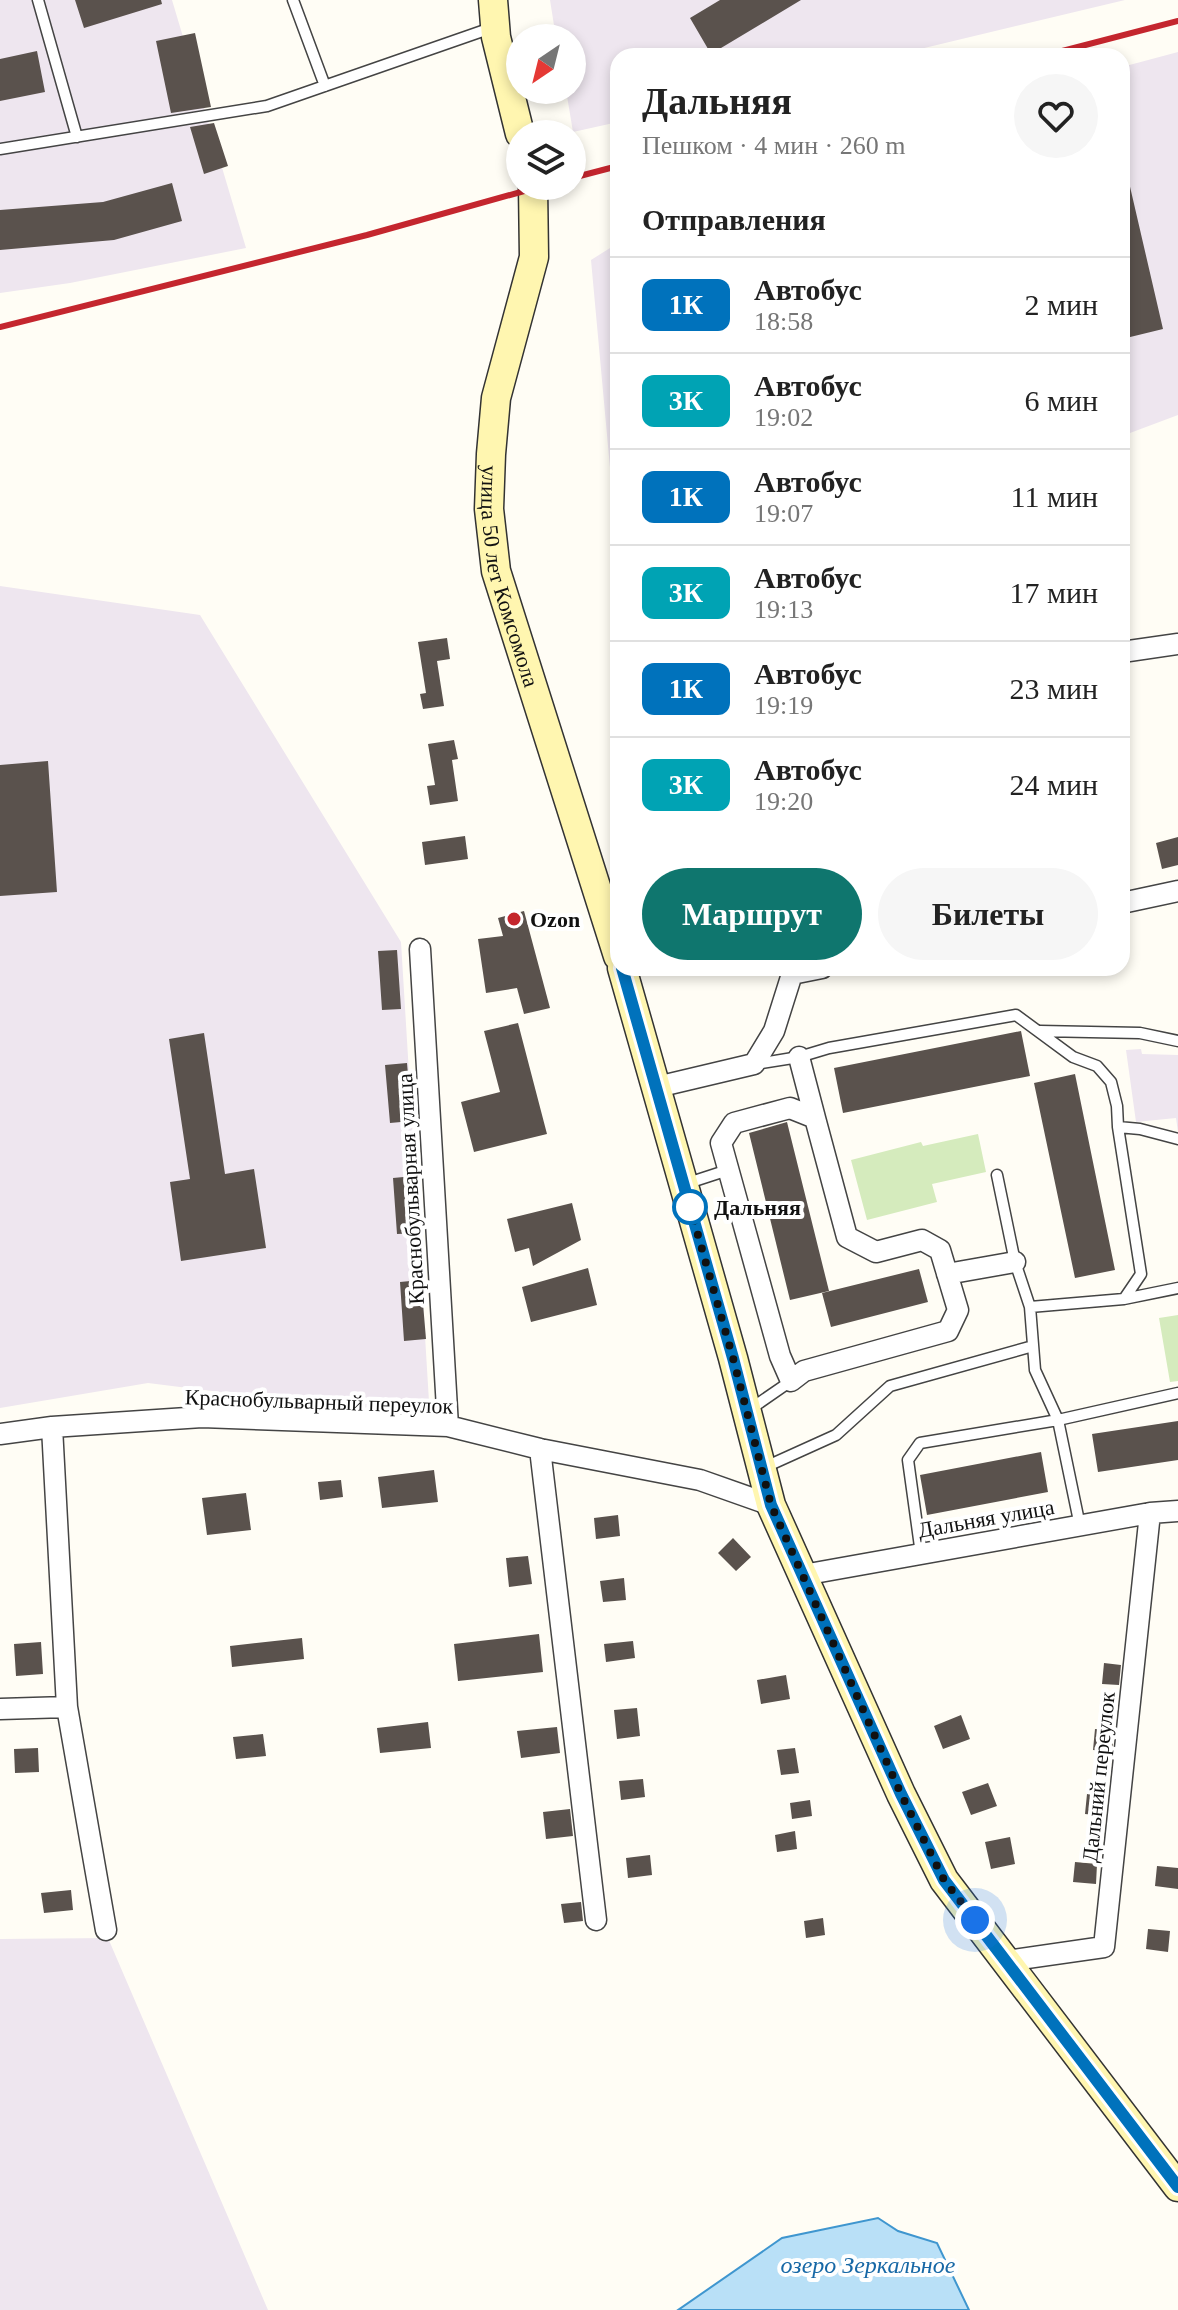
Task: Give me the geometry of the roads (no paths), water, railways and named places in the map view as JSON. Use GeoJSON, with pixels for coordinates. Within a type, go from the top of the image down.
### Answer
{"type":"FeatureCollection","features":[{"type":"Feature","properties":{"kind":"street"},"geometry":{"type":"LineString","coordinates":[[494,13],[517,120]]}},
{"type":"Feature","properties":{"kind":"street","name":"улица 50 лет Комсомола"},"geometry":{"type":"LineString","coordinates":[[533,200],[534,257],[496,398],[489,509],[496,571],[610,931]]}},
{"type":"Feature","properties":{"kind":"street"},"geometry":{"type":"LineString","coordinates":[[1130,651],[1178,644]]}},
{"type":"Feature","properties":{"kind":"street"},"geometry":{"type":"LineString","coordinates":[[1130,901],[1178,891]]}},
{"type":"Feature","properties":{"kind":"street","name":"Краснобульварная улица"},"geometry":{"type":"LineString","coordinates":[[420,949],[448,1426]]}},
{"type":"Feature","properties":{"kind":"street"},"geometry":{"type":"LineString","coordinates":[[624,976],[771,1505],[901,1794],[944,1880],[1178,2187]]}},
{"type":"Feature","properties":{"kind":"street"},"geometry":{"type":"LineString","coordinates":[[657,1087],[754,1064],[774,1031],[791,976]]}},
{"type":"Feature","properties":{"kind":"street"},"geometry":{"type":"LineString","coordinates":[[799,1057],[847,1237],[876,1252],[922,1240],[940,1250],[958,1310],[948,1331],[804,1371],[791,1381],[780,1356],[721,1143],[734,1123],[790,1108],[815,1118]]}},
{"type":"Feature","properties":{"kind":"street"},"geometry":{"type":"LineString","coordinates":[[947,1274],[1015,1262]]}},
{"type":"Feature","properties":{"kind":"street","name":"Краснобульварный переулок"},"geometry":{"type":"LineString","coordinates":[[0,1434],[52,1427],[202,1417],[448,1426],[540,1449],[700,1480],[771,1505]]}},
{"type":"Feature","properties":{"kind":"street"},"geometry":{"type":"LineString","coordinates":[[52,1427],[67,1707],[106,1930]]}},
{"type":"Feature","properties":{"kind":"street"},"geometry":{"type":"LineString","coordinates":[[540,1449],[596,1920]]}},
{"type":"Feature","properties":{"kind":"street","name":"Дальняя улица"},"geometry":{"type":"LineString","coordinates":[[803,1575],[1150,1513],[1178,1511]]}},
{"type":"Feature","properties":{"kind":"street","name":"Дальний переулок"},"geometry":{"type":"LineString","coordinates":[[1006,1961],[1104,1947],[1150,1513]]}},
{"type":"Feature","properties":{"kind":"street"},"geometry":{"type":"LineString","coordinates":[[0,1709],[67,1707]]}},
{"type":"Feature","properties":{"kind":"lane"},"geometry":{"type":"LineString","coordinates":[[38,0],[77,137]]}},
{"type":"Feature","properties":{"kind":"lane"},"geometry":{"type":"LineString","coordinates":[[293,0],[325,86]]}},
{"type":"Feature","properties":{"kind":"lane"},"geometry":{"type":"LineString","coordinates":[[0,149],[267,106],[325,86],[494,13]]}},
{"type":"Feature","properties":{"kind":"lane"},"geometry":{"type":"LineString","coordinates":[[754,1064],[1016,1015],[1073,1057],[1097,1066],[1111,1082],[1117,1106],[1141,1274],[1124,1299]]}},
{"type":"Feature","properties":{"kind":"lane"},"geometry":{"type":"LineString","coordinates":[[1040,1031],[1140,1033],[1178,1041]]}},
{"type":"Feature","properties":{"kind":"lane"},"geometry":{"type":"LineString","coordinates":[[1118,1127],[1178,1139]]}},
{"type":"Feature","properties":{"kind":"lane"},"geometry":{"type":"LineString","coordinates":[[684,1184],[728,1170]]}},
{"type":"Feature","properties":{"kind":"lane"},"geometry":{"type":"LineString","coordinates":[[997,1175],[1015,1262],[1030,1307],[1035,1370],[1058,1420],[1080,1526]]}},
{"type":"Feature","properties":{"kind":"lane"},"geometry":{"type":"LineString","coordinates":[[1030,1307],[1124,1299],[1178,1288]]}},
{"type":"Feature","properties":{"kind":"lane"},"geometry":{"type":"LineString","coordinates":[[762,1468],[836,1435],[890,1386],[1033,1346]]}},
{"type":"Feature","properties":{"kind":"lane"},"geometry":{"type":"LineString","coordinates":[[747,1412],[791,1381]]}},
{"type":"Feature","properties":{"kind":"lane"},"geometry":{"type":"LineString","coordinates":[[921,1554],[908,1460],[920,1443],[1058,1420],[1178,1393]]}},
{"type":"Feature","properties":{"kind":"water","name":"озеро Зеркальное"},"geometry":{"type":"Polygon","coordinates":[[[878,2218],[898,2231],[937,2243],[969,2310],[678,2310],[782,2238],[878,2218]]]}},
{"type":"Feature","properties":{"kind":"railway"},"geometry":{"type":"LineString","coordinates":[[1074,48],[1178,21]]}},
{"type":"Feature","properties":{"kind":"railway"},"geometry":{"type":"LineString","coordinates":[[586,174],[610,168]]}},
{"type":"Feature","properties":{"kind":"railway"},"geometry":{"type":"LineString","coordinates":[[0,327],[367,235],[506,196]]}},
{"type":"Feature","properties":{"kind":"place","name":"Ozon"},"geometry":{"type":"Point","coordinates":[514,919]}},
{"type":"Feature","properties":{"kind":"place","name":"Дальняя"},"geometry":{"type":"Point","coordinates":[690,1207]}}]}
